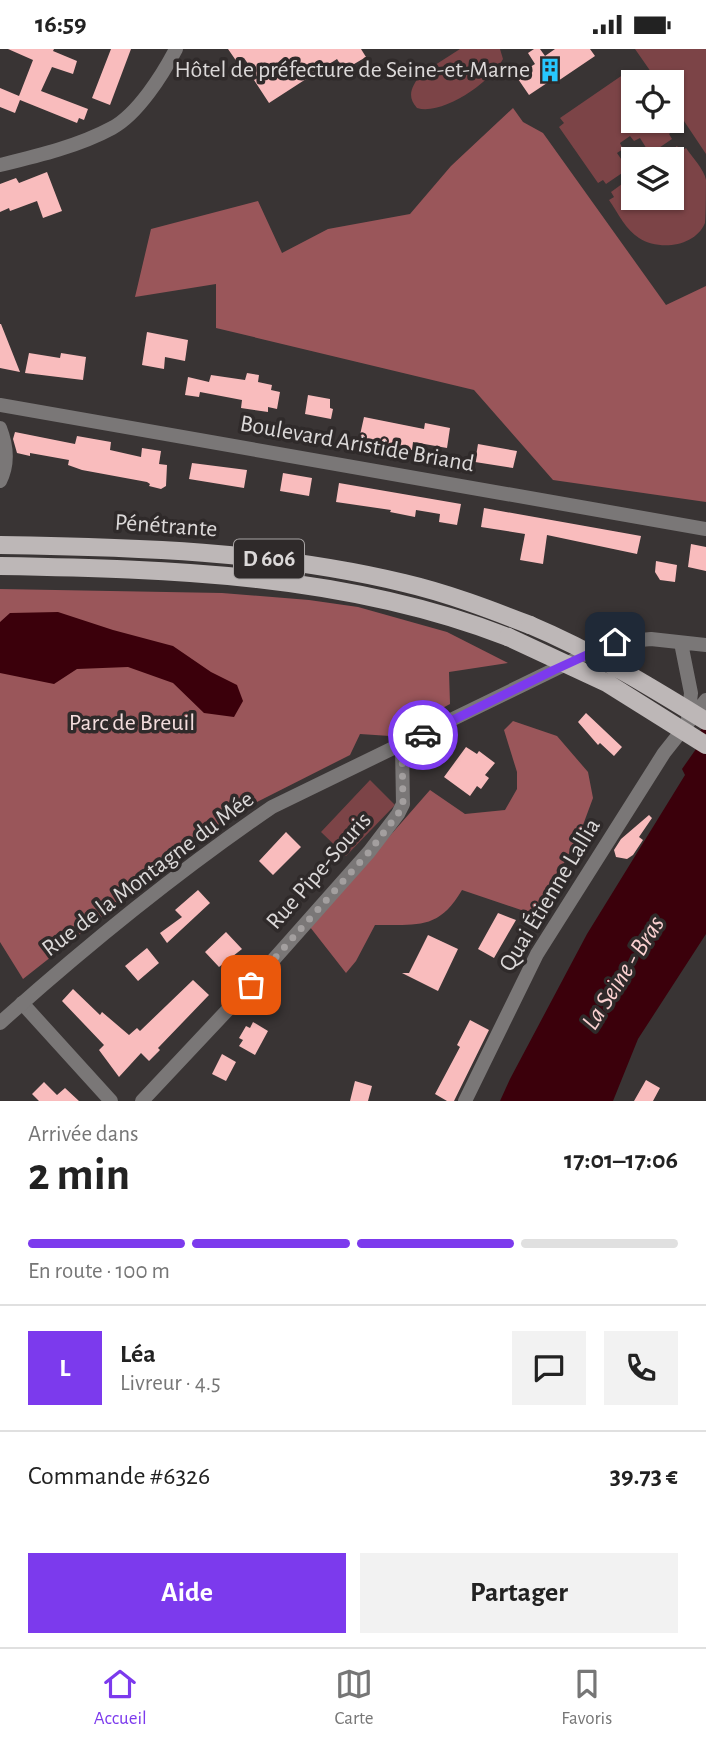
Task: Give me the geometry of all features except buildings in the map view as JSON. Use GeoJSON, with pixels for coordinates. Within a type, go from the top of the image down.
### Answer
{"type":"FeatureCollection","features":[{"type":"Feature","properties":{"kind":"main road","name":"Pénétrante"},"geometry":{"type":"LineString","coordinates":[[0,545],[187,551],[292,562],[404,583],[466,601],[560,638],[649,685],[697,721]]}},
{"type":"Feature","properties":{"kind":"main road","name":"Pénétrante"},"geometry":{"type":"LineString","coordinates":[[0,566],[202,572],[282,581],[406,603],[469,621],[508,636],[607,683],[706,745]]}},
{"type":"Feature","properties":{"kind":"street"},"geometry":{"type":"LineString","coordinates":[[0,165],[42,155],[114,127],[162,77],[176,49]]}},
{"type":"Feature","properties":{"kind":"street","name":"Boulevard Aristide Briand"},"geometry":{"type":"LineString","coordinates":[[0,405],[706,529]]}},
{"type":"Feature","properties":{"kind":"street"},"geometry":{"type":"LineString","coordinates":[[0,428],[7,456],[0,481]]}},
{"type":"Feature","properties":{"kind":"street","name":"Rue de la Montagne du Mée"},"geometry":{"type":"LineString","coordinates":[[0,1023],[86,948],[272,807],[609,643],[643,639],[706,645]]}},
{"type":"Feature","properties":{"kind":"street"},"geometry":{"type":"LineString","coordinates":[[681,643],[697,721]]}},
{"type":"Feature","properties":{"kind":"street","name":"Quai Étienne Lallia"},"geometry":{"type":"LineString","coordinates":[[465,1101],[537,954],[657,764],[697,721],[706,700]]}},
{"type":"Feature","properties":{"kind":"street","name":"Rue Pipe-Souris"},"geometry":{"type":"LineString","coordinates":[[142,1101],[251,985],[369,852],[398,814],[403,804],[402,746]]}},
{"type":"Feature","properties":{"kind":"street"},"geometry":{"type":"LineString","coordinates":[[22,1003],[111,1101]]}},
{"type":"Feature","properties":{"kind":"shaded area"},"geometry":{"type":"Polygon","coordinates":[[[460,49],[500,49],[503,59],[489,77],[466,95],[440,107],[417,108],[411,95],[421,74],[460,49]]]}},
{"type":"Feature","properties":{"kind":"shaded area"},"geometry":{"type":"Polygon","coordinates":[[[635,49],[706,49],[706,154],[684,121],[684,70],[650,70],[635,49]]]}},
{"type":"Feature","properties":{"kind":"shaded area"},"geometry":{"type":"Polygon","coordinates":[[[621,76],[621,133],[670,133],[672,139],[660,147],[646,147],[640,138],[634,141],[630,136],[620,143],[621,150],[617,153],[621,159],[621,174],[606,184],[603,180],[598,183],[559,127],[564,123],[560,118],[621,76]]]}},
{"type":"Feature","properties":{"kind":"shaded area"},"geometry":{"type":"Polygon","coordinates":[[[686,148],[705,176],[705,223],[700,231],[685,242],[656,245],[634,235],[626,226],[609,200],[614,197],[611,192],[621,185],[621,210],[684,210],[686,148]]]}},
{"type":"Feature","properties":{"kind":"shaded area"},"geometry":{"type":"Polygon","coordinates":[[[370,780],[395,805],[346,856],[321,832],[370,780]]]}},
{"type":"Feature","properties":{"kind":"green space"},"geometry":{"type":"Polygon","coordinates":[[[513,108],[523,122],[543,133],[666,305],[706,286],[706,502],[553,480],[474,390],[216,328],[216,284],[135,297],[151,229],[258,201],[282,253],[328,229],[410,214],[451,166],[513,108]]]}},
{"type":"Feature","properties":{"kind":"green space","name":"Parc de Breuil"},"geometry":{"type":"Polygon","coordinates":[[[0,589],[222,593],[358,607],[447,632],[508,663],[449,672],[450,704],[390,736],[360,734],[350,755],[231,815],[23,979],[0,942],[0,589]]]}},
{"type":"Feature","properties":{"kind":"green space"},"geometry":{"type":"Polygon","coordinates":[[[513,721],[557,736],[588,772],[593,798],[580,833],[536,915],[462,890],[444,913],[435,919],[415,924],[375,925],[356,961],[346,973],[310,927],[430,790],[465,814],[505,810],[517,789],[517,772],[504,730],[513,721]]]}},
{"type":"Feature","properties":{"kind":"water"},"geometry":{"type":"Polygon","coordinates":[[[58,612],[173,646],[211,672],[237,685],[243,701],[234,717],[204,713],[173,683],[128,667],[77,669],[54,684],[0,673],[0,622],[10,613],[58,612]]]}},
{"type":"Feature","properties":{"kind":"water","name":"La Seine - Bras"},"geometry":{"type":"Polygon","coordinates":[[[706,723],[706,934],[638,1039],[613,1101],[500,1101],[587,934],[685,775],[682,769],[696,749],[700,731],[706,723]]]}},
{"type":"Feature","properties":{"kind":"way so far"},"geometry":{"type":"LineString","coordinates":[[251,985],[369,852],[398,814],[403,804],[402,746],[423,735]]}},
{"type":"Feature","properties":{"kind":"place","name":"Hôtel de préfecture de Seine-et-Marne"},"geometry":{"type":"Point","coordinates":[550,70]}},
{"type":"Feature","properties":{"kind":"route"},"geometry":{"type":"LineString","coordinates":[[423,735],[615,642]]}}]}
